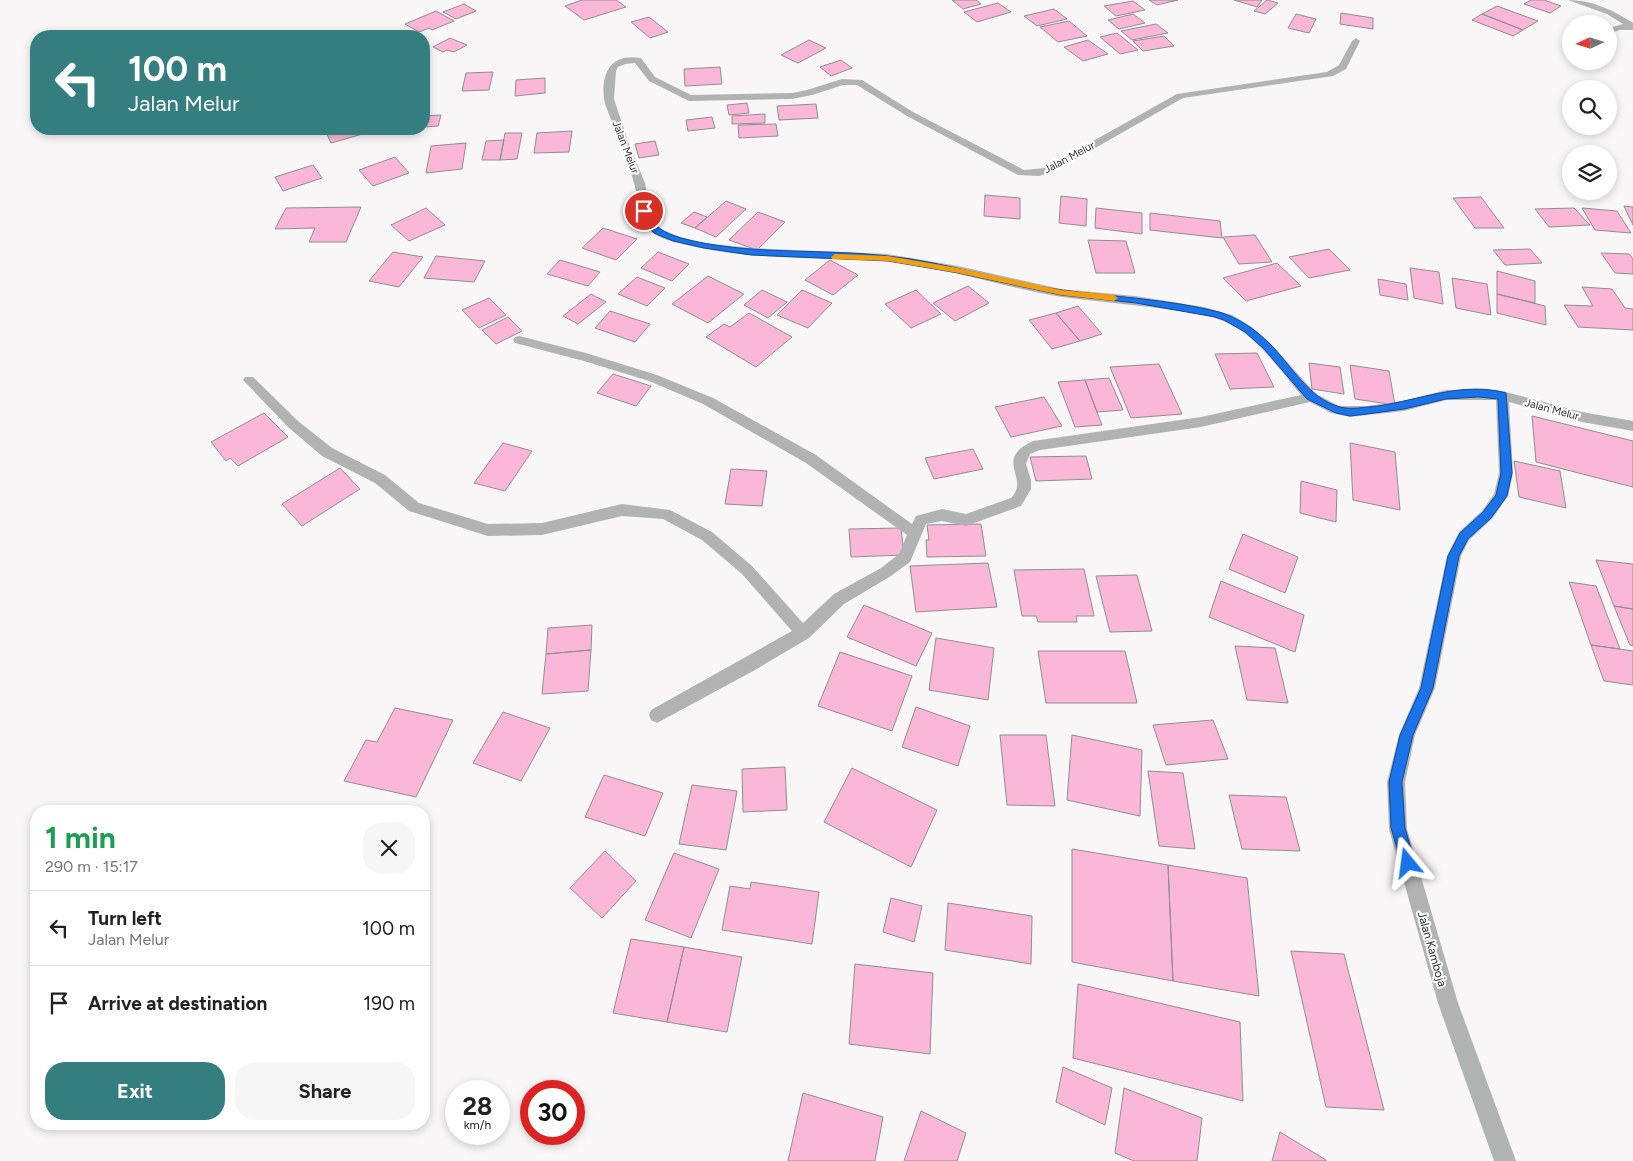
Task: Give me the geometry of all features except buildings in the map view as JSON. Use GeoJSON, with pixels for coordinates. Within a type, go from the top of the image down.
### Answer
{"type":"FeatureCollection","features":[{"type":"Feature","properties":{"kind":"street"},"geometry":{"type":"LineString","coordinates":[[1572,0],[1610,12],[1632,26]]}},
{"type":"Feature","properties":{"kind":"street"},"geometry":{"type":"LineString","coordinates":[[1618,27],[1632,26]]}},
{"type":"Feature","properties":{"kind":"street","name":"Jalan Melur"},"geometry":{"type":"LineString","coordinates":[[1356,41],[1343,67],[1330,74],[1180,96],[1049,170],[1030,174],[1022,173],[919,119],[859,82],[842,82],[809,93],[792,96],[690,98],[676,93],[652,78],[638,60],[623,61],[615,65],[611,71],[610,99],[624,147],[640,183],[647,221],[657,231],[676,239],[704,246],[751,252],[888,258],[958,270],[1061,292],[1136,300],[1204,311],[1228,318],[1248,330],[1267,347],[1311,397],[1324,405],[1350,412],[1404,406],[1446,395],[1478,394],[1502,396],[1582,417],[1633,426]]}},
{"type":"Feature","properties":{"kind":"street"},"geometry":{"type":"LineString","coordinates":[[519,340],[586,357],[654,378],[708,401],[811,460],[916,534]]}},
{"type":"Feature","properties":{"kind":"street"},"geometry":{"type":"LineString","coordinates":[[249,380],[293,424],[327,452],[380,479],[414,507],[488,530],[542,529],[622,510],[665,514],[707,536],[747,570],[803,633]]}},
{"type":"Feature","properties":{"kind":"street","name":"Jalan Kamboja"},"geometry":{"type":"LineString","coordinates":[[1502,396],[1506,473],[1501,496],[1487,515],[1464,536],[1454,556],[1427,688],[1407,735],[1396,782],[1398,828],[1448,1002],[1506,1161]]}},
{"type":"Feature","properties":{"kind":"street"},"geometry":{"type":"LineString","coordinates":[[657,715],[803,633],[839,599],[886,572],[905,558],[921,520],[942,515],[966,520],[1016,502],[1022,497],[1025,490],[1024,480],[1018,464],[1025,451],[1038,445],[1201,422],[1311,397]]}},
{"type":"Feature","properties":{"kind":"slow traffic"},"geometry":{"type":"LineString","coordinates":[[835,257],[888,258],[958,270],[1061,292],[1114,298]]}},
{"type":"Feature","properties":{"kind":"route"},"geometry":{"type":"LineString","coordinates":[[644,211],[647,221],[657,231],[676,239],[704,246],[751,252],[888,258],[958,270],[1061,292],[1136,300],[1216,314],[1228,318],[1248,330],[1267,347],[1311,397],[1336,410],[1350,412],[1367,411],[1404,406],[1446,395],[1478,394],[1502,396],[1506,473],[1501,496],[1487,515],[1464,536],[1454,556],[1427,688],[1407,735],[1396,782],[1398,828],[1408,863]]}}]}
